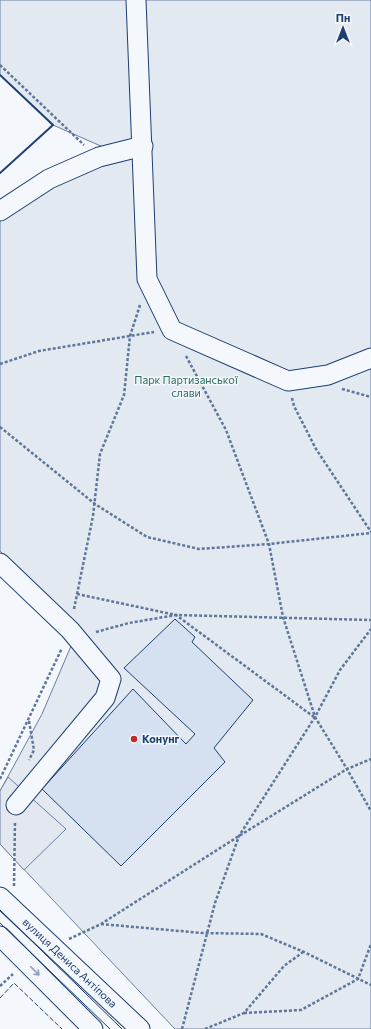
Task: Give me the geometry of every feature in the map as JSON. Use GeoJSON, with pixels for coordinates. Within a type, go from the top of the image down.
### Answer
{"type":"FeatureCollection","features":[{"type":"Feature","properties":{"kind":"street"},"geometry":{"type":"LineString","coordinates":[[136,0],[147,279],[172,330],[288,381],[328,375],[371,358]]}},
{"type":"Feature","properties":{"kind":"street"},"geometry":{"type":"LineString","coordinates":[[0,211],[49,179],[99,157],[142,146]]}},
{"type":"Feature","properties":{"kind":"street"},"geometry":{"type":"LineString","coordinates":[[0,563],[73,634],[111,679],[105,698],[16,805]]}},
{"type":"Feature","properties":{"kind":"street","name":"вулиця Дениса Антіпова"},"geometry":{"type":"LineString","coordinates":[[0,897],[58,950],[140,1029]]}},
{"type":"Feature","properties":{"kind":"street"},"geometry":{"type":"LineString","coordinates":[[27,922],[2,943],[92,1029]]}},
{"type":"Feature","properties":{"kind":"path"},"geometry":{"type":"LineString","coordinates":[[0,65],[87,148],[99,157]]}},
{"type":"Feature","properties":{"kind":"path"},"geometry":{"type":"LineString","coordinates":[[0,779],[73,634],[77,594],[95,504],[100,454],[124,395],[130,336],[147,279]]}},
{"type":"Feature","properties":{"kind":"path"},"geometry":{"type":"LineString","coordinates":[[0,364],[39,351],[172,330],[226,430],[269,544],[283,617],[315,717],[371,811]]}},
{"type":"Feature","properties":{"kind":"path"},"geometry":{"type":"LineString","coordinates":[[0,427],[95,504],[147,537],[199,549],[269,544],[371,532],[316,449],[294,406],[288,381]]}},
{"type":"Feature","properties":{"kind":"path"},"geometry":{"type":"LineString","coordinates":[[338,388],[371,397]]}},
{"type":"Feature","properties":{"kind":"path"},"geometry":{"type":"LineString","coordinates":[[77,594],[176,615],[315,717]]}},
{"type":"Feature","properties":{"kind":"path"},"geometry":{"type":"LineString","coordinates":[[73,634],[176,615],[371,620]]}},
{"type":"Feature","properties":{"kind":"path"},"geometry":{"type":"LineString","coordinates":[[182,1029],[214,903],[239,836],[315,717],[340,670],[371,629]]}},
{"type":"Feature","properties":{"kind":"path"},"geometry":{"type":"LineString","coordinates":[[58,950],[66,940],[101,924],[347,769],[371,759]]}},
{"type":"Feature","properties":{"kind":"path"},"geometry":{"type":"LineString","coordinates":[[101,924],[207,933],[261,934],[304,952],[371,985]]}},
{"type":"Feature","properties":{"kind":"path"},"geometry":{"type":"LineString","coordinates":[[205,1029],[244,1013],[301,1010],[358,979],[371,944]]}},
{"type":"Feature","properties":{"kind":"path"},"geometry":{"type":"LineString","coordinates":[[244,1013],[284,966],[304,952]]}},
{"type":"Feature","properties":{"kind":"path"},"geometry":{"type":"LineString","coordinates":[[0,986],[12,974]]}},
{"type":"Feature","properties":{"kind":"green space","name":"Парк Партизанської слави"},"geometry":{"type":"Polygon","coordinates":[[[0,0],[371,0],[371,1029],[175,1029],[0,844],[0,791],[42,714],[77,632],[0,551],[0,221],[51,186],[103,147],[53,125],[0,75],[0,0]]]}},
{"type":"Feature","properties":{"kind":"shaded area"},"geometry":{"type":"Polygon","coordinates":[[[8,777],[66,829],[24,870],[0,844],[0,791],[8,777]]]}},
{"type":"Feature","properties":{"kind":"building","name":"Конунг"},"geometry":{"type":"Polygon","coordinates":[[[175,619],[195,637],[192,642],[253,700],[214,748],[225,762],[121,866],[42,789],[133,689],[186,744],[195,734],[124,668],[175,619]]]}},
{"type":"Feature","properties":{"kind":"tram line"},"geometry":{"type":"LineString","coordinates":[[0,910],[122,1029]]}},
{"type":"Feature","properties":{"kind":"tram line"},"geometry":{"type":"LineString","coordinates":[[0,923],[110,1029]]}},
{"type":"Feature","properties":{"kind":"fence"},"geometry":{"type":"LineString","coordinates":[[0,998],[14,983],[62,1029]]}},
{"type":"Feature","properties":{"kind":"wall"},"geometry":{"type":"LineString","coordinates":[[0,75],[53,125],[0,173]]}},
{"type":"Feature","properties":{"kind":"place","name":"Конунг"},"geometry":{"type":"Point","coordinates":[134,739]}}]}
